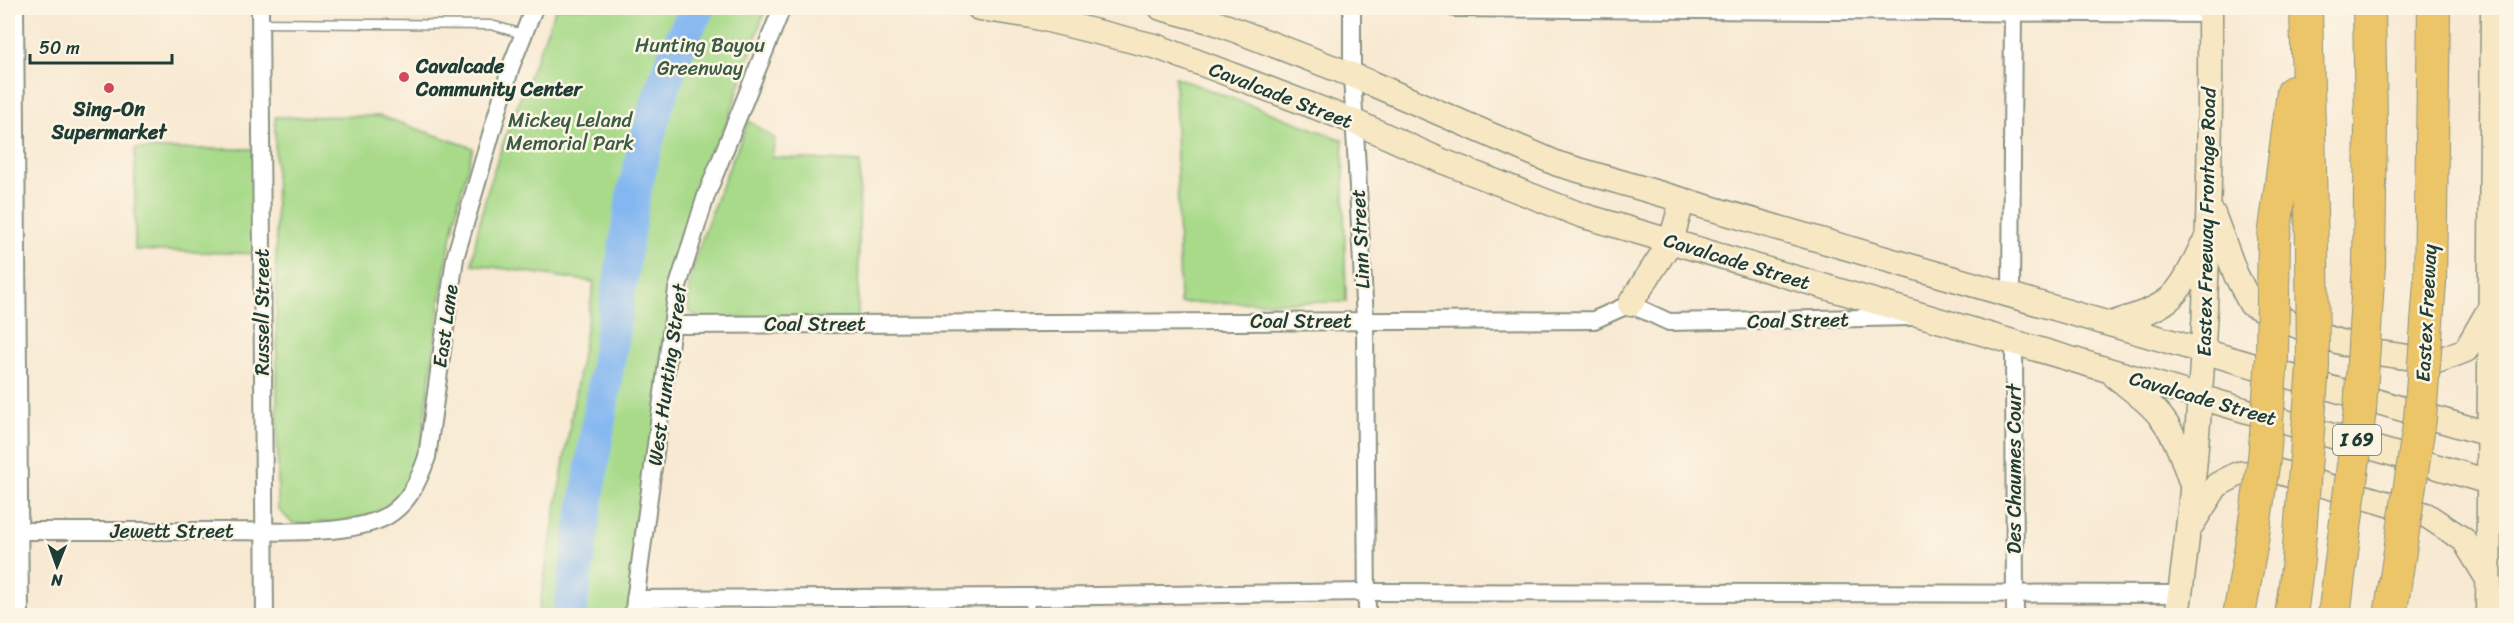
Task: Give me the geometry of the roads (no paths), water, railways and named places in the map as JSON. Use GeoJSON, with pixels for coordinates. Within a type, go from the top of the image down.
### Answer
{"type":"FeatureCollection","features":[{"type":"Feature","properties":{"kind":"highway"},"geometry":{"type":"LineString","coordinates":[[2239,615],[2264,459],[2272,358],[2274,237],[2305,8]]}},
{"type":"Feature","properties":{"kind":"highway","name":"I 69"},"geometry":{"type":"LineString","coordinates":[[2291,615],[2298,560],[2313,366],[2313,249],[2305,8]]}},
{"type":"Feature","properties":{"kind":"highway","name":"I 69"},"geometry":{"type":"LineString","coordinates":[[2334,615],[2361,410],[2369,264],[2371,123],[2369,8]]}},
{"type":"Feature","properties":{"kind":"highway","name":"Eastex Freeway"},"geometry":{"type":"LineString","coordinates":[[2390,615],[2404,597],[2430,282],[2434,8]]}},
{"type":"Feature","properties":{"kind":"main road","name":"Cavalcade Street"},"geometry":{"type":"LineString","coordinates":[[979,8],[1032,16],[1154,47],[1355,122],[1581,215],[2498,484]]}},
{"type":"Feature","properties":{"kind":"main road","name":"Cavalcade Street"},"geometry":{"type":"LineString","coordinates":[[1163,8],[1217,23],[1352,75],[1558,164],[1682,202],[2011,294],[2498,437]]}},
{"type":"Feature","properties":{"kind":"main road"},"geometry":{"type":"LineString","coordinates":[[1154,47],[1163,8]]}},
{"type":"Feature","properties":{"kind":"main road","name":"Eastex Freeway Frontage Road"},"geometry":{"type":"LineString","coordinates":[[2178,605],[2194,489],[2201,398],[2209,204],[2210,10]]}},
{"type":"Feature","properties":{"kind":"main road"},"geometry":{"type":"LineString","coordinates":[[2488,615],[2498,484],[2498,437],[2490,308],[2497,13]]}},
{"type":"Feature","properties":{"kind":"main road"},"geometry":{"type":"LineString","coordinates":[[1630,304],[1671,241],[1682,202]]}},
{"type":"Feature","properties":{"kind":"main road"},"geometry":{"type":"LineString","coordinates":[[2209,204],[2236,275],[2251,304],[2317,335],[2378,353],[2437,361],[2466,350],[2490,308]]}},
{"type":"Feature","properties":{"kind":"main road"},"geometry":{"type":"LineString","coordinates":[[2111,324],[2150,311],[2169,301],[2186,281],[2207,235]]}},
{"type":"Feature","properties":{"kind":"main road"},"geometry":{"type":"LineString","coordinates":[[2109,371],[2148,403],[2163,420],[2181,455],[2194,489]]}},
{"type":"Feature","properties":{"kind":"main road"},"geometry":{"type":"LineString","coordinates":[[2189,530],[2217,485],[2238,474],[2276,471],[2426,515],[2464,540],[2489,581]]}},
{"type":"Feature","properties":{"kind":"street"},"geometry":{"type":"LineString","coordinates":[[15,8],[13,531],[20,615]]}},
{"type":"Feature","properties":{"kind":"street","name":"East Lane"},"geometry":{"type":"LineString","coordinates":[[264,531],[364,526],[397,510],[414,488],[427,457],[455,258],[511,66],[534,8]]}},
{"type":"Feature","properties":{"kind":"street","name":"West Hunting Street"},"geometry":{"type":"LineString","coordinates":[[634,607],[677,289],[706,196],[782,8]]}},
{"type":"Feature","properties":{"kind":"street","name":"Linn Street"},"geometry":{"type":"LineString","coordinates":[[1352,8],[1352,75],[1365,320],[1367,615]]}},
{"type":"Feature","properties":{"kind":"street"},"geometry":{"type":"LineString","coordinates":[[1454,8],[2210,10]]}},
{"type":"Feature","properties":{"kind":"street"},"geometry":{"type":"LineString","coordinates":[[2011,9],[2011,294]]}},
{"type":"Feature","properties":{"kind":"street","name":"Russell Street"},"geometry":{"type":"LineString","coordinates":[[260,15],[266,615]]}},
{"type":"Feature","properties":{"kind":"street","name":"Coal Street"},"geometry":{"type":"LineString","coordinates":[[673,325],[1594,320],[1630,304],[1669,322],[1856,320],[1923,316]]}},
{"type":"Feature","properties":{"kind":"street","name":"Des Chaumes Court"},"geometry":{"type":"LineString","coordinates":[[2014,343],[2015,615]]}},
{"type":"Feature","properties":{"kind":"street","name":"Jewett Street"},"geometry":{"type":"LineString","coordinates":[[13,531],[264,531]]}},
{"type":"Feature","properties":{"kind":"street"},"geometry":{"type":"LineString","coordinates":[[634,607],[1030,597],[1367,592],[2015,594],[2178,605]]}},
{"type":"Feature","properties":{"kind":"lane"},"geometry":{"type":"LineString","coordinates":[[260,15],[491,25],[523,34]]}},
{"type":"Feature","properties":{"kind":"lane"},"geometry":{"type":"LineString","coordinates":[[1029,615],[1030,597]]}},
{"type":"Feature","properties":{"kind":"waterway"},"geometry":{"type":"LineString","coordinates":[[569,616],[633,197],[651,124],[667,76],[698,8]]}},
{"type":"Feature","properties":{"kind":"place","name":"Cavalcade Community Center"},"geometry":{"type":"Point","coordinates":[404,77]}},
{"type":"Feature","properties":{"kind":"place","name":"Sing-On Supermarket"},"geometry":{"type":"Point","coordinates":[109,88]}},
{"type":"Feature","properties":{"kind":"park label","name":"Hunting Bayou Greenway"},"geometry":{"type":"Point","coordinates":[700,56]}},
{"type":"Feature","properties":{"kind":"park label","name":"Mickey Leland Memorial Park"},"geometry":{"type":"Point","coordinates":[570,132]}}]}
